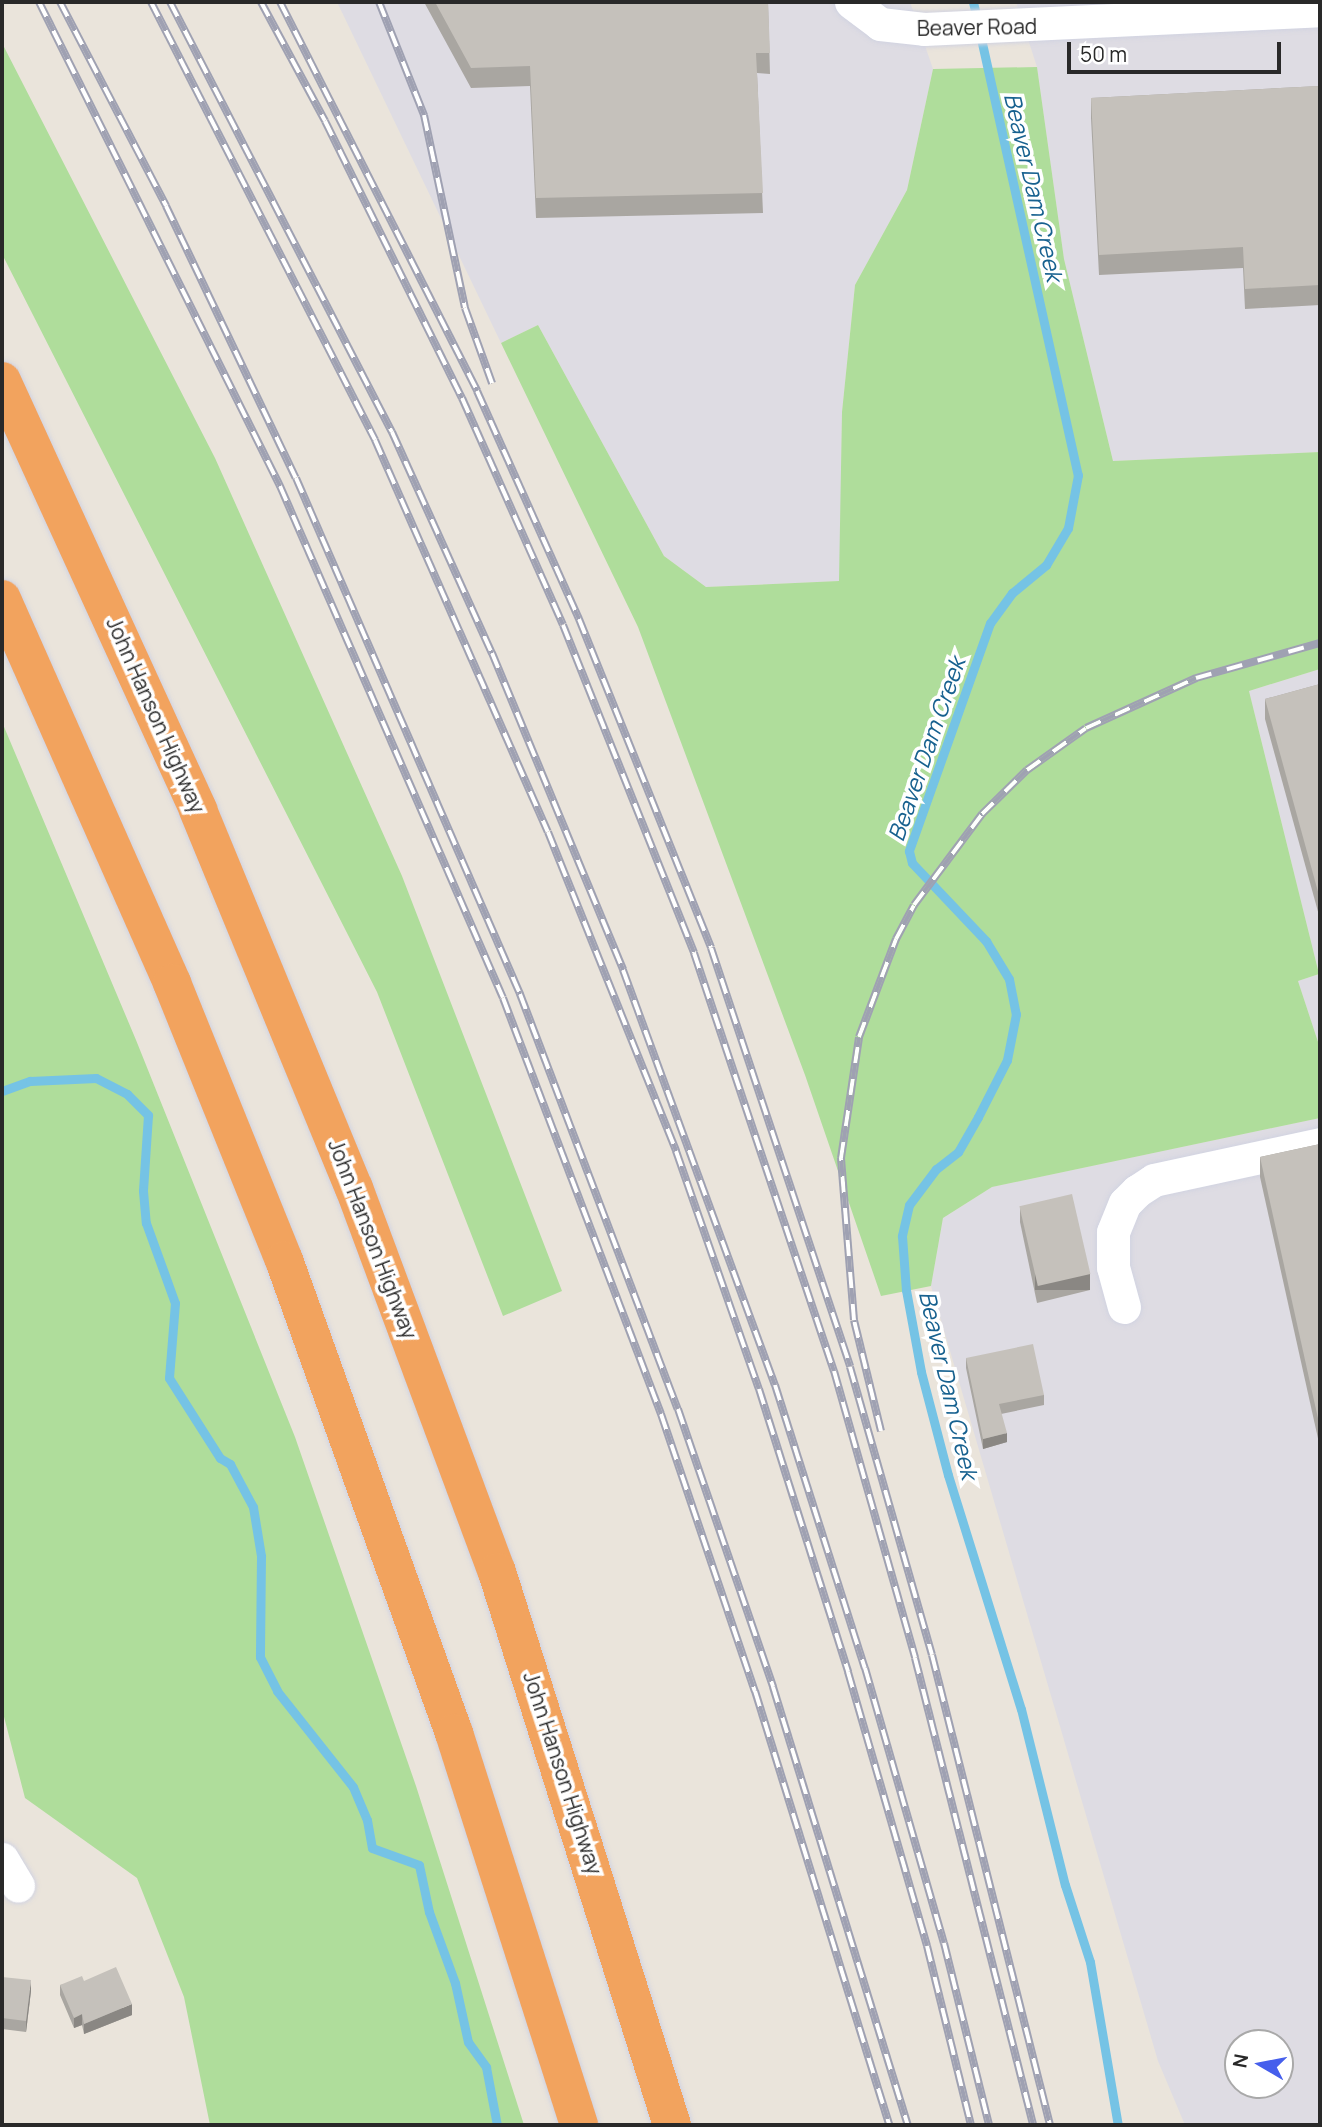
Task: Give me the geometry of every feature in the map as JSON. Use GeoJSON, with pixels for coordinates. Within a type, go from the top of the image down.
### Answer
{"type":"FeatureCollection","features":[{"type":"Feature","properties":{"kind":"highway","name":"John Hanson Highway"},"geometry":{"type":"LineString","coordinates":[[2,381],[198,810],[355,1188],[501,1584],[672,2125]]}},
{"type":"Feature","properties":{"kind":"highway"},"geometry":{"type":"LineString","coordinates":[[2,599],[166,970],[284,1260],[454,1733],[579,2125]]}},
{"type":"Feature","properties":{"kind":"highway"},"geometry":{"type":"LineString","coordinates":[[653,2060],[680,2125]]}},
{"type":"Feature","properties":{"kind":"street","name":"Beaver Road"},"geometry":{"type":"LineString","coordinates":[[851,2],[880,24],[924,29],[1012,27],[1320,10]]}},
{"type":"Feature","properties":{"kind":"street"},"geometry":{"type":"LineString","coordinates":[[1124,1307],[1113,1267],[1113,1232],[1125,1203],[1137,1191],[1154,1180],[1320,1144]]}},
{"type":"Feature","properties":{"kind":"shaded area"},"geometry":{"type":"Polygon","coordinates":[[[337,2],[910,2],[933,69],[907,190],[855,285],[842,412],[840,581],[706,587],[664,556],[538,325],[501,343],[337,2]]]}},
{"type":"Feature","properties":{"kind":"shaded area"},"geometry":{"type":"Polygon","coordinates":[[[1016,2],[1320,2],[1320,452],[1113,461],[1064,259],[1037,67],[1016,2]]]}},
{"type":"Feature","properties":{"kind":"shaded area"},"geometry":{"type":"Polygon","coordinates":[[[1320,669],[1320,1048],[1298,981],[1319,974],[1249,691],[1320,669]]]}},
{"type":"Feature","properties":{"kind":"shaded area"},"geometry":{"type":"Polygon","coordinates":[[[1320,1118],[1320,2125],[1185,2125],[1158,2061],[931,1286],[943,1218],[992,1187],[1320,1118]]]}},
{"type":"Feature","properties":{"kind":"green space"},"geometry":{"type":"Polygon","coordinates":[[[2,43],[215,458],[402,876],[562,1291],[503,1316],[377,992],[2,254],[2,43]]]}},
{"type":"Feature","properties":{"kind":"green space"},"geometry":{"type":"Polygon","coordinates":[[[1037,67],[1064,259],[1113,461],[1320,452],[1320,669],[1249,691],[1319,974],[1298,981],[1320,1048],[1320,1118],[992,1187],[943,1218],[931,1286],[881,1296],[805,1075],[638,627],[501,343],[538,325],[664,556],[706,587],[839,581],[842,412],[855,285],[907,190],[933,69],[1037,67]]]}},
{"type":"Feature","properties":{"kind":"green space"},"geometry":{"type":"Polygon","coordinates":[[[2,722],[136,1040],[295,1437],[416,1786],[524,2125],[210,2125],[184,1997],[137,1878],[25,1798],[2,1709],[2,722]]]}},
{"type":"Feature","properties":{"kind":"building"},"geometry":{"type":"Polygon","coordinates":[[[435,2],[768,2],[770,53],[756,53],[763,193],[536,198],[530,66],[471,68],[435,2]]]}},
{"type":"Feature","properties":{"kind":"building"},"geometry":{"type":"Polygon","coordinates":[[[1320,86],[1320,285],[1245,289],[1243,247],[1099,255],[1091,98],[1320,86]]]}},
{"type":"Feature","properties":{"kind":"building"},"geometry":{"type":"Polygon","coordinates":[[[1320,684],[1320,899],[1265,699],[1320,684]]]}},
{"type":"Feature","properties":{"kind":"building"},"geometry":{"type":"Polygon","coordinates":[[[1320,1144],[1320,1423],[1319,1423],[1260,1157],[1320,1144]]]}},
{"type":"Feature","properties":{"kind":"building"},"geometry":{"type":"Polygon","coordinates":[[[1072,1194],[1090,1274],[1038,1286],[1019,1206],[1072,1194]]]}},
{"type":"Feature","properties":{"kind":"building"},"geometry":{"type":"Polygon","coordinates":[[[1033,1344],[1044,1395],[999,1404],[1007,1433],[983,1439],[966,1358],[1033,1344]]]}},
{"type":"Feature","properties":{"kind":"building"},"geometry":{"type":"Polygon","coordinates":[[[116,1967],[132,2004],[84,2024],[82,2014],[74,2018],[60,1985],[82,1976],[84,1981],[116,1967]]]}},
{"type":"Feature","properties":{"kind":"building"},"geometry":{"type":"Polygon","coordinates":[[[2,1977],[31,1980],[26,2021],[2,2018],[2,1977]]]}},
{"type":"Feature","properties":{"kind":"waterway","name":"Beaver Dam Creek"},"geometry":{"type":"LineString","coordinates":[[973,2],[977,20]]}},
{"type":"Feature","properties":{"kind":"waterway","name":"Beaver Dam Creek"},"geometry":{"type":"LineString","coordinates":[[980,34],[1078,475],[1068,528],[1046,565],[1012,593],[990,623],[909,851],[912,863],[986,941],[1009,979],[1016,1014],[1007,1060],[978,1117],[958,1152],[936,1169],[909,1205],[902,1236],[906,1290],[921,1372],[948,1475],[1021,1709],[1065,1885],[1090,1962],[1118,2125]]}},
{"type":"Feature","properties":{"kind":"waterway"},"geometry":{"type":"LineString","coordinates":[[2,1091],[30,1081],[96,1078],[127,1094],[148,1115],[143,1191],[146,1223],[175,1303],[169,1378],[220,1458],[230,1464],[253,1507],[261,1556],[260,1657],[277,1691],[353,1787],[367,1820],[372,1848],[419,1865],[429,1912],[455,1983],[468,2042],[486,2067],[497,2125]]}},
{"type":"Feature","properties":{"kind":"railway"},"geometry":{"type":"LineString","coordinates":[[39,2],[280,486],[503,998],[661,1414],[755,1691],[889,2125]]}},
{"type":"Feature","properties":{"kind":"railway"},"geometry":{"type":"LineString","coordinates":[[60,2],[166,206],[296,478],[520,994],[678,1409],[773,1687],[908,2125]]}},
{"type":"Feature","properties":{"kind":"railway"},"geometry":{"type":"LineString","coordinates":[[151,2],[375,440],[548,832],[676,1151],[759,1389],[848,1672],[927,1946],[971,2125]]}},
{"type":"Feature","properties":{"kind":"railway"},"geometry":{"type":"LineString","coordinates":[[170,2],[392,432],[492,653],[623,970],[775,1385],[865,1668],[944,1943],[989,2125]]}},
{"type":"Feature","properties":{"kind":"railway"},"geometry":{"type":"LineString","coordinates":[[261,2],[325,121],[462,398],[563,625],[694,953],[834,1371],[915,1658],[1033,2125]]}},
{"type":"Feature","properties":{"kind":"railway"},"geometry":{"type":"LineString","coordinates":[[280,2],[477,391],[579,619],[711,948],[850,1367],[932,1655],[1050,2125]]}},
{"type":"Feature","properties":{"kind":"railway"},"geometry":{"type":"LineString","coordinates":[[379,2],[424,115],[465,308],[492,383]]}},
{"type":"Feature","properties":{"kind":"railway"},"geometry":{"type":"LineString","coordinates":[[881,1431],[854,1320],[841,1158],[859,1037],[896,939],[914,905],[982,814],[1027,770],[1086,728],[1196,678],[1320,643]]}}]}
